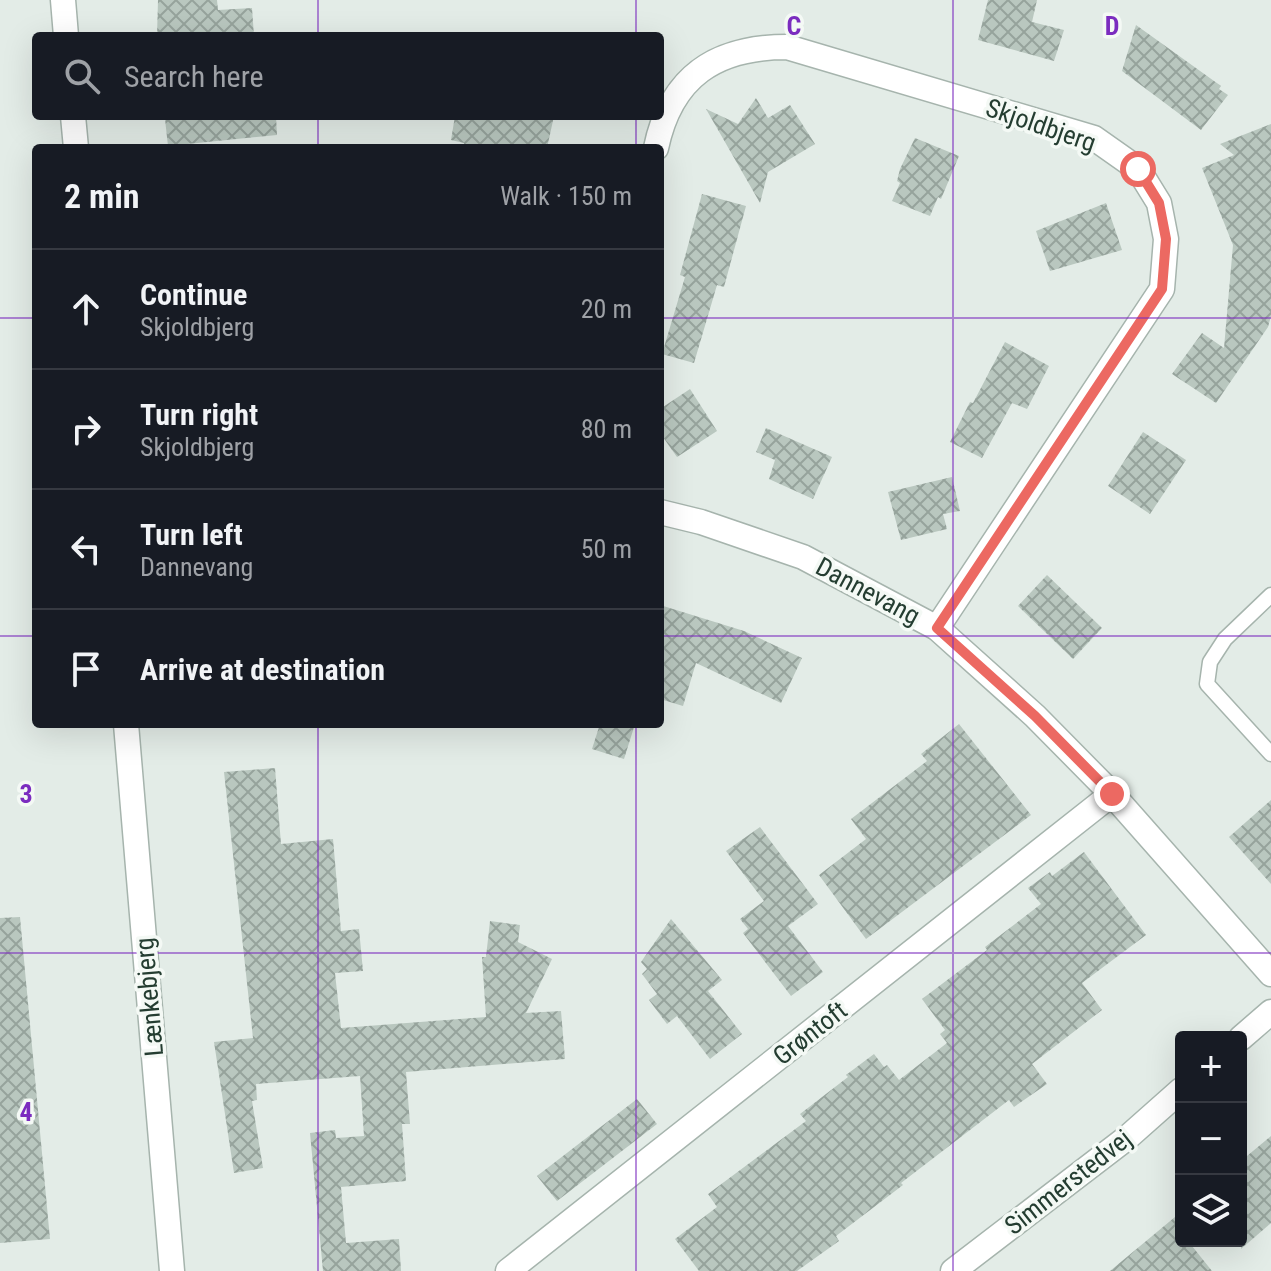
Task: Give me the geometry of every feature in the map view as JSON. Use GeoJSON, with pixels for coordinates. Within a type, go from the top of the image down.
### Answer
{"type":"FeatureCollection","features":[{"type":"Feature","properties":{"kind":"street"},"geometry":{"type":"LineString","coordinates":[[63,0],[66,32]]}},
{"type":"Feature","properties":{"kind":"street","name":"Skjoldbjerg"},"geometry":{"type":"LineString","coordinates":[[657,144],[674,99],[689,80],[707,65],[728,54],[757,47],[787,47],[1094,138],[1138,169],[1159,203],[1166,239],[1162,289],[937,628]]}},
{"type":"Feature","properties":{"kind":"street"},"geometry":{"type":"LineString","coordinates":[[73,120],[76,144]]}},
{"type":"Feature","properties":{"kind":"street","name":"Dannevang"},"geometry":{"type":"LineString","coordinates":[[664,513],[701,522],[803,557],[937,628],[1035,716],[1112,794],[1271,974]]}},
{"type":"Feature","properties":{"kind":"street","name":"Lænkebjerg"},"geometry":{"type":"LineString","coordinates":[[126,728],[172,1271]]}},
{"type":"Feature","properties":{"kind":"street","name":"Grøntoft"},"geometry":{"type":"LineString","coordinates":[[508,1271],[1112,794]]}},
{"type":"Feature","properties":{"kind":"street"},"geometry":{"type":"LineString","coordinates":[[1247,1033],[1271,1012]]}},
{"type":"Feature","properties":{"kind":"street","name":"Simmerstedvej"},"geometry":{"type":"LineString","coordinates":[[953,1271],[1128,1137],[1175,1095]]}},
{"type":"Feature","properties":{"kind":"lane"},"geometry":{"type":"LineString","coordinates":[[1271,595],[1225,639],[1210,662],[1207,684],[1271,754]]}},
{"type":"Feature","properties":{"kind":"building"},"geometry":{"type":"Polygon","coordinates":[[[158,0],[217,0],[218,10],[252,8],[254,32],[157,32],[158,0]]]}},
{"type":"Feature","properties":{"kind":"building"},"geometry":{"type":"Polygon","coordinates":[[[988,0],[1037,0],[1032,22],[1064,30],[1054,61],[978,40],[988,0]]]}},
{"type":"Feature","properties":{"kind":"building"},"geometry":{"type":"Polygon","coordinates":[[[1136,25],[1221,86],[1219,89],[1228,95],[1201,130],[1122,71],[1136,25]]]}},
{"type":"Feature","properties":{"kind":"building"},"geometry":{"type":"Polygon","coordinates":[[[756,98],[768,118],[790,105],[815,144],[768,172],[760,203],[706,109],[738,124],[756,98]]]}},
{"type":"Feature","properties":{"kind":"building"},"geometry":{"type":"Polygon","coordinates":[[[165,120],[276,120],[277,135],[168,144],[165,120]]]}},
{"type":"Feature","properties":{"kind":"building"},"geometry":{"type":"Polygon","coordinates":[[[454,120],[553,120],[548,144],[464,144],[451,140],[454,120]]]}},
{"type":"Feature","properties":{"kind":"building"},"geometry":{"type":"Polygon","coordinates":[[[1271,124],[1271,316],[1268,327],[1216,403],[1172,374],[1202,333],[1224,348],[1233,245],[1202,168],[1234,155],[1220,144],[1271,124]]]}},
{"type":"Feature","properties":{"kind":"building"},"geometry":{"type":"Polygon","coordinates":[[[915,138],[959,156],[941,199],[938,197],[930,216],[892,201],[900,183],[897,181],[900,169],[915,138]]]}},
{"type":"Feature","properties":{"kind":"building"},"geometry":{"type":"Polygon","coordinates":[[[702,194],[746,206],[724,287],[717,285],[694,363],[664,355],[685,277],[680,275],[702,194]]]}},
{"type":"Feature","properties":{"kind":"building"},"geometry":{"type":"Polygon","coordinates":[[[1106,203],[1122,250],[1050,271],[1036,231],[1106,203]]]}},
{"type":"Feature","properties":{"kind":"building"},"geometry":{"type":"Polygon","coordinates":[[[1005,342],[1049,366],[1027,409],[1012,403],[982,458],[950,442],[1005,342]]]}},
{"type":"Feature","properties":{"kind":"building"},"geometry":{"type":"Polygon","coordinates":[[[690,389],[717,431],[677,457],[664,439],[664,406],[690,389]]]}},
{"type":"Feature","properties":{"kind":"building"},"geometry":{"type":"Polygon","coordinates":[[[766,428],[832,457],[813,499],[769,479],[775,460],[756,452],[766,428]]]}},
{"type":"Feature","properties":{"kind":"building"},"geometry":{"type":"Polygon","coordinates":[[[1143,432],[1186,460],[1150,514],[1108,486],[1143,432]]]}},
{"type":"Feature","properties":{"kind":"building"},"geometry":{"type":"Polygon","coordinates":[[[952,477],[960,511],[943,514],[947,529],[901,540],[888,492],[952,477]]]}},
{"type":"Feature","properties":{"kind":"building"},"geometry":{"type":"Polygon","coordinates":[[[1047,575],[1102,628],[1073,659],[1018,606],[1047,575]]]}},
{"type":"Feature","properties":{"kind":"building"},"geometry":{"type":"Polygon","coordinates":[[[664,606],[744,631],[802,658],[781,703],[696,663],[683,706],[664,700],[664,606]]]}},
{"type":"Feature","properties":{"kind":"building"},"geometry":{"type":"Polygon","coordinates":[[[959,724],[1031,815],[866,939],[819,875],[866,839],[851,819],[927,761],[921,754],[959,724]]]}},
{"type":"Feature","properties":{"kind":"building"},"geometry":{"type":"Polygon","coordinates":[[[599,728],[634,728],[624,759],[592,749],[599,728]]]}},
{"type":"Feature","properties":{"kind":"building"},"geometry":{"type":"Polygon","coordinates":[[[275,768],[281,844],[333,839],[341,931],[359,929],[363,971],[335,973],[341,1028],[486,1017],[482,957],[486,957],[490,921],[520,925],[518,942],[552,959],[526,1013],[561,1011],[565,1059],[406,1072],[410,1124],[402,1124],[406,1181],[341,1187],[346,1243],[399,1239],[401,1271],[323,1271],[310,1133],[335,1130],[336,1138],[364,1136],[360,1076],[256,1084],[257,1100],[252,1101],[263,1168],[234,1173],[214,1042],[253,1038],[224,772],[275,768]]]}},
{"type":"Feature","properties":{"kind":"building"},"geometry":{"type":"Polygon","coordinates":[[[1271,800],[1271,884],[1229,837],[1271,800]]]}},
{"type":"Feature","properties":{"kind":"building"},"geometry":{"type":"Polygon","coordinates":[[[760,827],[818,904],[788,926],[823,972],[791,996],[743,933],[748,929],[740,919],[764,901],[726,851],[760,827]]]}},
{"type":"Feature","properties":{"kind":"building"},"geometry":{"type":"Polygon","coordinates":[[[1084,852],[1146,935],[1082,983],[1102,1010],[1032,1064],[1047,1084],[1014,1107],[1009,1100],[901,1183],[903,1185],[836,1236],[839,1241],[797,1271],[699,1271],[675,1239],[717,1207],[708,1194],[806,1121],[800,1114],[874,1054],[899,1080],[947,1043],[940,1034],[945,1030],[922,999],[1041,904],[1028,888],[1050,872],[1052,876],[1084,852]]]}},
{"type":"Feature","properties":{"kind":"building"},"geometry":{"type":"Polygon","coordinates":[[[20,917],[50,1239],[0,1243],[0,918],[20,917]]]}},
{"type":"Feature","properties":{"kind":"building"},"geometry":{"type":"Polygon","coordinates":[[[671,919],[722,980],[708,991],[742,1034],[710,1059],[677,1016],[667,1024],[649,1000],[657,994],[642,974],[647,969],[641,962],[671,919]]]}},
{"type":"Feature","properties":{"kind":"building"},"geometry":{"type":"Polygon","coordinates":[[[637,1099],[657,1124],[557,1201],[537,1176],[637,1099]]]}},
{"type":"Feature","properties":{"kind":"building"},"geometry":{"type":"Polygon","coordinates":[[[1271,1136],[1271,1223],[1247,1244],[1247,1175],[1247,1156],[1271,1136]]]}},
{"type":"Feature","properties":{"kind":"building"},"geometry":{"type":"Polygon","coordinates":[[[1175,1217],[1175,1247],[1193,1247],[1212,1271],[1110,1271],[1175,1217]]]}},
{"type":"Feature","properties":{"kind":"route"},"geometry":{"type":"LineString","coordinates":[[1112,794],[1035,716],[937,628],[1162,289],[1166,239],[1159,203],[1138,169]]}}]}
